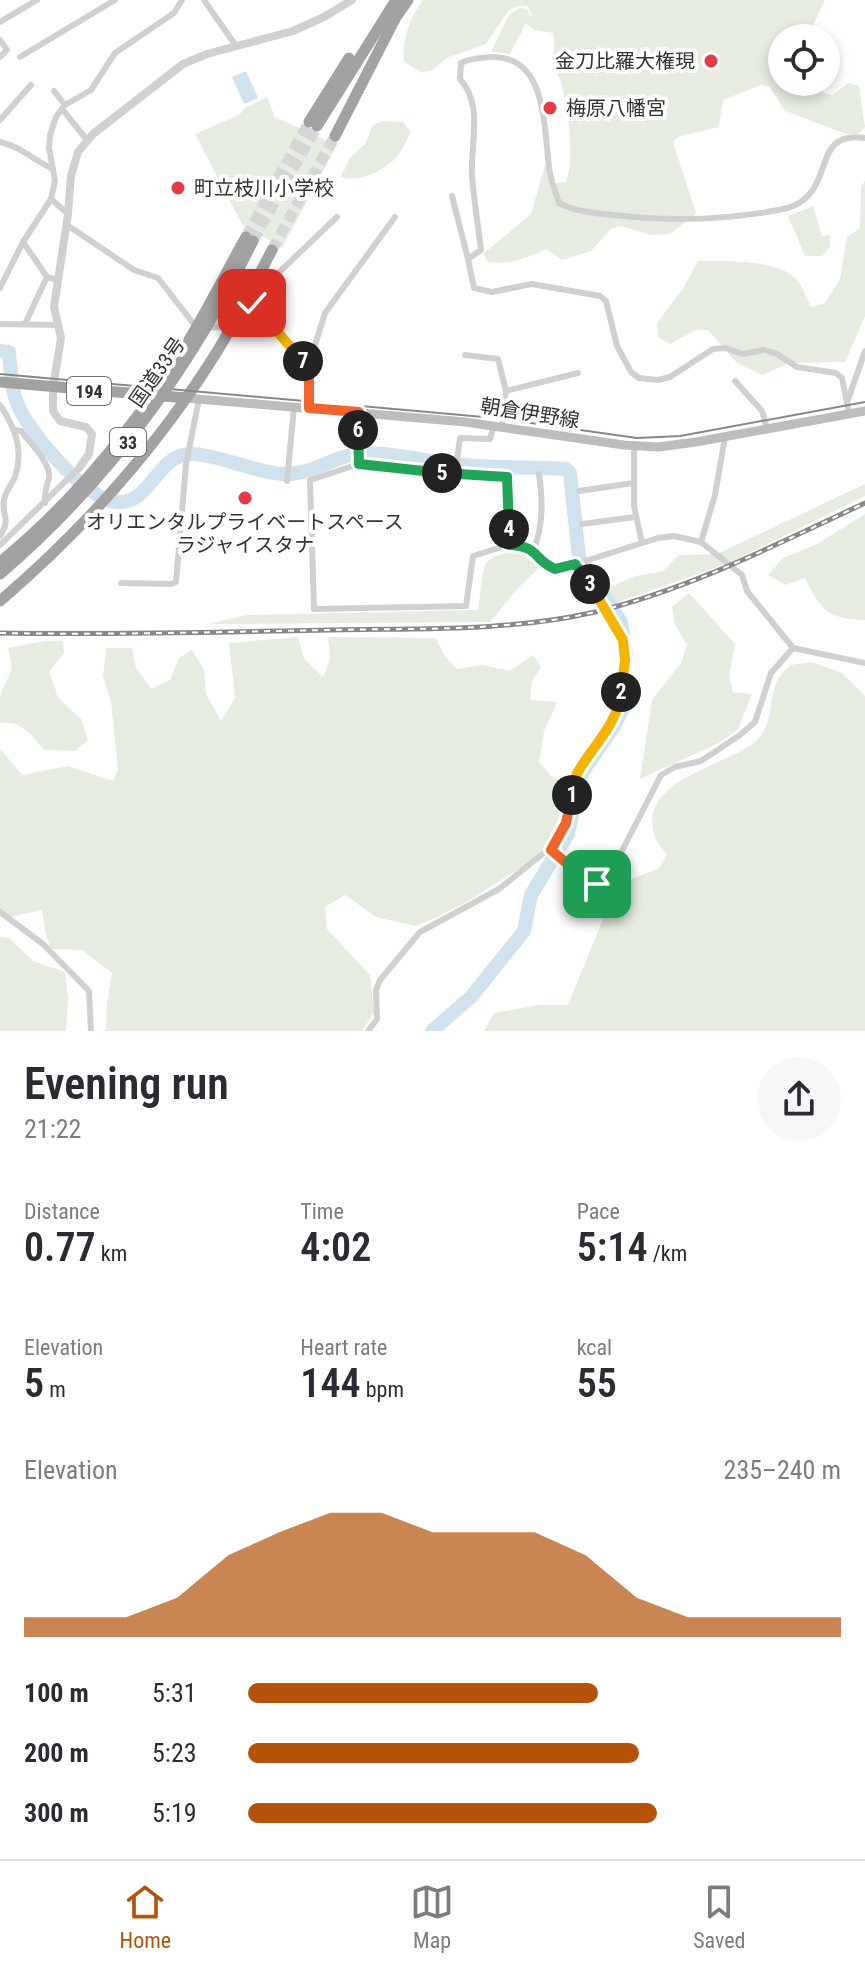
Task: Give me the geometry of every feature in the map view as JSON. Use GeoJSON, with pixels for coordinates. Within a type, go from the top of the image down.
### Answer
{"type":"FeatureCollection","features":[{"type":"Feature","properties":{"kind":"highway"},"geometry":{"type":"LineString","coordinates":[[335,136],[396,17],[408,0]]}},
{"type":"Feature","properties":{"kind":"highway"},"geometry":{"type":"LineString","coordinates":[[313,124],[353,50],[394,2]]}},
{"type":"Feature","properties":{"kind":"highway","name":"国道33号"},"geometry":{"type":"LineString","coordinates":[[0,574],[59,520],[125,447],[188,359],[229,288],[249,239],[197,325]]}},
{"type":"Feature","properties":{"kind":"highway"},"geometry":{"type":"LineString","coordinates":[[0,601],[69,541],[124,480],[186,398],[250,304],[272,250]]}},
{"type":"Feature","properties":{"kind":"highway","name":"33"},"geometry":{"type":"LineString","coordinates":[[153,395],[197,325]]}},
{"type":"Feature","properties":{"kind":"highway","name":"194"},"geometry":{"type":"LineString","coordinates":[[0,382],[186,398]]}},
{"type":"Feature","properties":{"kind":"highway"},"geometry":{"type":"LineString","coordinates":[[0,562],[67,499],[153,395]]}},
{"type":"Feature","properties":{"kind":"main road","name":"朝倉伊野線"},"geometry":{"type":"LineString","coordinates":[[186,398],[498,425],[634,446],[678,445],[865,411]]}},
{"type":"Feature","properties":{"kind":"street"},"geometry":{"type":"LineString","coordinates":[[0,22],[37,0]]}},
{"type":"Feature","properties":{"kind":"street"},"geometry":{"type":"LineString","coordinates":[[20,57],[115,0]]}},
{"type":"Feature","properties":{"kind":"street"},"geometry":{"type":"LineString","coordinates":[[0,288],[23,242],[51,199],[55,181],[50,135],[63,107],[91,90],[115,53],[174,13],[182,0]]}},
{"type":"Feature","properties":{"kind":"street"},"geometry":{"type":"LineString","coordinates":[[204,0],[236,46]]}},
{"type":"Feature","properties":{"kind":"street"},"geometry":{"type":"LineString","coordinates":[[0,545],[65,484],[89,454],[92,434],[86,427],[66,424],[55,417],[53,388],[61,347],[54,307],[73,167],[78,152],[87,140],[169,72],[195,59],[293,31],[352,0]]}},
{"type":"Feature","properties":{"kind":"street"},"geometry":{"type":"LineString","coordinates":[[0,40],[7,50],[0,57]]}},
{"type":"Feature","properties":{"kind":"street"},"geometry":{"type":"LineString","coordinates":[[468,259],[481,250],[472,176],[474,108],[469,88],[460,79],[461,63],[472,58],[503,57],[519,63],[527,72],[547,127],[550,173],[559,203],[584,211],[646,219],[718,219],[788,208],[811,195],[821,179],[828,151],[840,140],[865,138]]}},
{"type":"Feature","properties":{"kind":"street"},"geometry":{"type":"LineString","coordinates":[[0,120],[31,85]]}},
{"type":"Feature","properties":{"kind":"street"},"geometry":{"type":"LineString","coordinates":[[54,91],[87,140]]}},
{"type":"Feature","properties":{"kind":"street"},"geometry":{"type":"LineString","coordinates":[[0,142],[18,146],[41,164],[53,169]]}},
{"type":"Feature","properties":{"kind":"street"},"geometry":{"type":"LineString","coordinates":[[452,196],[474,288],[492,292],[532,284],[600,296],[606,301],[617,346],[631,372],[639,378],[658,380],[670,377],[713,349],[726,348],[742,354],[764,350],[797,367],[836,373],[842,378],[849,413]]}},
{"type":"Feature","properties":{"kind":"street"},"geometry":{"type":"LineString","coordinates":[[51,199],[68,214]]}},
{"type":"Feature","properties":{"kind":"street"},"geometry":{"type":"LineString","coordinates":[[250,304],[337,217]]}},
{"type":"Feature","properties":{"kind":"street"},"geometry":{"type":"LineString","coordinates":[[309,408],[308,368],[325,313],[395,217]]}},
{"type":"Feature","properties":{"kind":"street"},"geometry":{"type":"LineString","coordinates":[[67,225],[134,270],[158,278],[187,317],[197,325],[215,329],[233,297],[250,304],[308,368]]}},
{"type":"Feature","properties":{"kind":"street"},"geometry":{"type":"LineString","coordinates":[[23,242],[47,277],[58,280]]}},
{"type":"Feature","properties":{"kind":"street"},"geometry":{"type":"LineString","coordinates":[[25,324],[47,277]]}},
{"type":"Feature","properties":{"kind":"street"},"geometry":{"type":"LineString","coordinates":[[0,324],[59,325]]}},
{"type":"Feature","properties":{"kind":"street"},"geometry":{"type":"LineString","coordinates":[[848,400],[865,351]]}},
{"type":"Feature","properties":{"kind":"street"},"geometry":{"type":"LineString","coordinates":[[456,473],[460,438],[490,439],[498,425],[506,391],[498,359],[465,355]]}},
{"type":"Feature","properties":{"kind":"street"},"geometry":{"type":"LineString","coordinates":[[506,391],[578,373]]}},
{"type":"Feature","properties":{"kind":"street"},"geometry":{"type":"LineString","coordinates":[[735,381],[762,411],[767,428]]}},
{"type":"Feature","properties":{"kind":"street"},"geometry":{"type":"LineString","coordinates":[[121,583],[176,582],[186,464],[199,399]]}},
{"type":"Feature","properties":{"kind":"street"},"geometry":{"type":"LineString","coordinates":[[0,405],[14,430],[18,461],[4,497],[7,519],[0,536]]}},
{"type":"Feature","properties":{"kind":"street"},"geometry":{"type":"LineString","coordinates":[[287,480],[294,407]]}},
{"type":"Feature","properties":{"kind":"street"},"geometry":{"type":"LineString","coordinates":[[359,412],[359,462]]}},
{"type":"Feature","properties":{"kind":"street"},"geometry":{"type":"LineString","coordinates":[[14,430],[21,431],[47,465],[50,474],[44,491],[45,503]]}},
{"type":"Feature","properties":{"kind":"street"},"geometry":{"type":"LineString","coordinates":[[701,542],[715,495],[725,436]]}},
{"type":"Feature","properties":{"kind":"street"},"geometry":{"type":"LineString","coordinates":[[634,446],[635,517],[642,543]]}},
{"type":"Feature","properties":{"kind":"street"},"geometry":{"type":"LineString","coordinates":[[509,545],[507,477],[359,462],[310,480],[314,609],[466,606],[473,556],[509,545],[534,550],[545,564],[555,569],[674,536],[701,542],[742,575],[747,591],[793,648],[865,663]]}},
{"type":"Feature","properties":{"kind":"street"},"geometry":{"type":"LineString","coordinates":[[534,550],[543,512],[539,474]]}},
{"type":"Feature","properties":{"kind":"street"},"geometry":{"type":"LineString","coordinates":[[579,491],[633,483]]}},
{"type":"Feature","properties":{"kind":"street"},"geometry":{"type":"LineString","coordinates":[[582,524],[635,517]]}},
{"type":"Feature","properties":{"kind":"street"},"geometry":{"type":"LineString","coordinates":[[7,519],[17,520],[22,525]]}},
{"type":"Feature","properties":{"kind":"street"},"geometry":{"type":"LineString","coordinates":[[368,1031],[377,1019],[376,990],[380,980],[420,932],[499,889],[555,852],[566,823],[579,770],[620,708],[625,660],[623,640],[576,564]]}},
{"type":"Feature","properties":{"kind":"street"},"geometry":{"type":"LineString","coordinates":[[555,852],[592,883],[608,878],[661,775],[675,767],[701,761],[755,722],[771,673],[793,648]]}},
{"type":"Feature","properties":{"kind":"street"},"geometry":{"type":"LineString","coordinates":[[0,912],[43,944],[89,991],[91,1031]]}},
{"type":"Feature","properties":{"kind":"shaded area"},"geometry":{"type":"Polygon","coordinates":[[[423,0],[825,0],[814,24],[768,24],[768,86],[761,85],[723,100],[719,127],[680,136],[673,142],[696,213],[670,234],[650,235],[621,226],[611,229],[591,251],[562,260],[546,249],[518,260],[503,262],[488,262],[483,254],[531,214],[545,165],[556,183],[566,182],[570,132],[564,92],[554,64],[553,33],[534,30],[526,23],[510,54],[491,52],[509,15],[521,7],[528,10],[530,17],[532,15],[528,6],[518,6],[509,10],[486,44],[447,58],[431,71],[421,72],[404,62],[404,45],[414,15],[423,0]]]}},
{"type":"Feature","properties":{"kind":"shaded area"},"geometry":{"type":"Polygon","coordinates":[[[848,83],[859,86],[865,127],[858,134],[846,134],[785,111],[775,96],[840,96],[840,89],[848,83]]]}},
{"type":"Feature","properties":{"kind":"shaded area"},"geometry":{"type":"Polygon","coordinates":[[[267,97],[275,117],[337,145],[282,248],[242,224],[195,134],[239,115],[245,108],[267,97]]]}},
{"type":"Feature","properties":{"kind":"shaded area"},"geometry":{"type":"Polygon","coordinates":[[[383,121],[403,122],[411,132],[397,157],[369,175],[354,179],[341,177],[350,158],[365,144],[373,125],[383,121]]]}},
{"type":"Feature","properties":{"kind":"shaded area"},"geometry":{"type":"Polygon","coordinates":[[[865,181],[865,316],[845,362],[789,363],[763,375],[737,363],[708,330],[695,330],[670,344],[658,337],[657,323],[684,287],[698,261],[749,262],[776,268],[796,279],[811,307],[825,303],[840,279],[847,237],[860,228],[861,186],[865,181]]]}},
{"type":"Feature","properties":{"kind":"shaded area"},"geometry":{"type":"Polygon","coordinates":[[[813,206],[822,236],[830,235],[830,248],[822,256],[805,256],[788,216],[813,206]]]}},
{"type":"Feature","properties":{"kind":"shaded area"},"geometry":{"type":"Polygon","coordinates":[[[865,484],[865,496],[729,563],[615,603],[607,588],[636,576],[663,571],[679,555],[717,554],[865,484]]]}},
{"type":"Feature","properties":{"kind":"shaded area"},"geometry":{"type":"Polygon","coordinates":[[[865,514],[865,620],[842,618],[827,611],[805,578],[786,585],[768,575],[783,558],[817,544],[865,514]]]}},
{"type":"Feature","properties":{"kind":"shaded area"},"geometry":{"type":"Polygon","coordinates":[[[527,551],[540,567],[490,622],[208,624],[247,615],[478,610],[483,572],[490,559],[527,551]]]}},
{"type":"Feature","properties":{"kind":"shaded area"},"geometry":{"type":"Polygon","coordinates":[[[689,593],[735,644],[729,676],[733,692],[752,694],[738,729],[719,743],[640,779],[652,700],[681,663],[687,645],[675,625],[672,607],[689,593]]]}},
{"type":"Feature","properties":{"kind":"shaded area"},"geometry":{"type":"Polygon","coordinates":[[[298,637],[304,659],[323,677],[330,659],[328,637],[436,638],[444,655],[457,669],[483,665],[510,671],[533,655],[541,667],[532,681],[530,700],[557,702],[544,732],[539,762],[552,777],[572,784],[558,834],[530,862],[468,901],[416,926],[376,917],[345,895],[325,907],[327,929],[370,975],[374,1013],[362,1031],[106,1031],[112,973],[82,950],[51,949],[42,910],[10,917],[0,916],[0,751],[22,775],[68,766],[113,781],[118,768],[111,702],[103,676],[106,648],[132,648],[136,668],[151,689],[170,680],[179,658],[192,650],[204,669],[206,694],[221,721],[235,698],[229,643],[298,637]]]}},
{"type":"Feature","properties":{"kind":"shaded area"},"geometry":{"type":"Polygon","coordinates":[[[63,641],[64,653],[49,672],[59,699],[81,719],[88,740],[75,751],[44,750],[20,726],[0,723],[0,697],[11,669],[8,648],[63,641]]]}},
{"type":"Feature","properties":{"kind":"shaded area"},"geometry":{"type":"Polygon","coordinates":[[[812,662],[842,673],[865,696],[865,1031],[484,1031],[494,1013],[539,1005],[568,1005],[603,919],[607,889],[659,868],[667,855],[654,834],[653,816],[659,800],[671,787],[755,742],[768,720],[779,677],[790,665],[812,662]]]}},
{"type":"Feature","properties":{"kind":"shaded area"},"geometry":{"type":"Polygon","coordinates":[[[0,937],[9,938],[33,961],[65,972],[68,998],[66,1031],[0,1031],[0,937]]]}},
{"type":"Feature","properties":{"kind":"water"},"geometry":{"type":"Polygon","coordinates":[[[246,71],[258,98],[244,104],[232,77],[246,71]]]}},
{"type":"Feature","properties":{"kind":"waterway"},"geometry":{"type":"LineString","coordinates":[[0,351],[9,352],[16,400],[31,428],[73,476],[88,489],[116,502],[137,496],[168,463],[189,454],[284,474],[366,453],[463,465],[566,469],[570,473],[579,558],[621,622],[626,654]]}},
{"type":"Feature","properties":{"kind":"waterway"},"geometry":{"type":"LineString","coordinates":[[432,1031],[471,997],[524,931],[531,895],[568,834],[583,771],[613,728],[623,708],[624,695]]}},
{"type":"Feature","properties":{"kind":"tunnel"},"geometry":{"type":"LineString","coordinates":[[246,237],[309,122]]}},
{"type":"Feature","properties":{"kind":"tunnel"},"geometry":{"type":"LineString","coordinates":[[253,241],[317,126]]}},
{"type":"Feature","properties":{"kind":"tunnel"},"geometry":{"type":"LineString","coordinates":[[272,250],[335,136]]}},
{"type":"Feature","properties":{"kind":"tram line"},"geometry":{"type":"LineString","coordinates":[[0,374],[495,418],[637,438],[680,436],[865,402]]}},
{"type":"Feature","properties":{"kind":"railway"},"geometry":{"type":"LineString","coordinates":[[0,633],[429,629],[529,623],[595,612],[665,591],[865,503]]}},
{"type":"Feature","properties":{"kind":"place","name":"金刀比羅大権現"},"geometry":{"type":"Point","coordinates":[711,61]}},
{"type":"Feature","properties":{"kind":"place","name":"梅原八幡宮"},"geometry":{"type":"Point","coordinates":[550,108]}},
{"type":"Feature","properties":{"kind":"place","name":"町立枝川小学校"},"geometry":{"type":"Point","coordinates":[178,188]}},
{"type":"Feature","properties":{"kind":"place","name":"オリエンタルプライベートスペース ラジャイスタナ"},"geometry":{"type":"Point","coordinates":[245,498]}},
{"type":"Feature","properties":{"kind":"route"},"geometry":{"type":"LineString","coordinates":[[252,303],[309,370],[309,408],[359,412],[359,464],[507,477],[509,545],[534,550],[545,564],[555,569],[575,564],[618,628],[625,660],[620,708],[576,776],[566,823],[551,850],[589,882],[597,884]]}}]}
